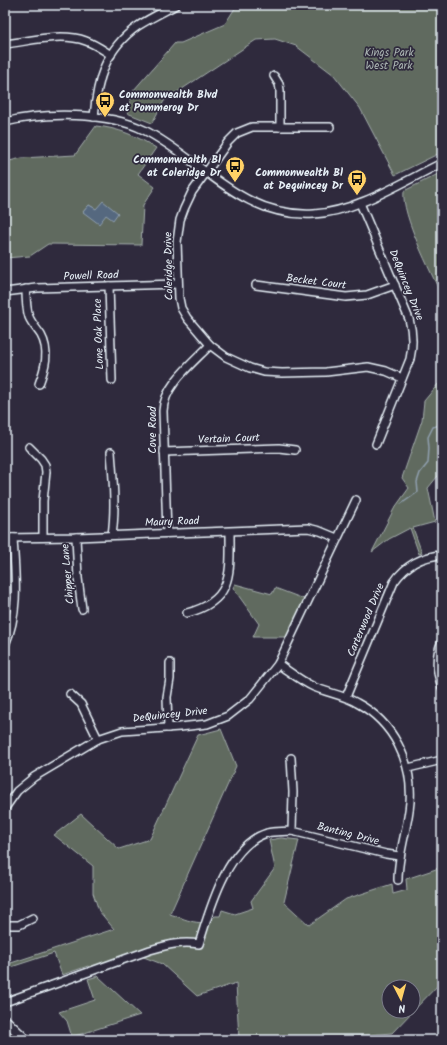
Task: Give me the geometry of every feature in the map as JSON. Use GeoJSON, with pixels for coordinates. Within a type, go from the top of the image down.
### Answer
{"type":"FeatureCollection","features":[{"type":"Feature","properties":{"kind":"main road"},"geometry":{"type":"LineString","coordinates":[[5,1020],[26,1040]]}},
{"type":"Feature","properties":{"kind":"main road"},"geometry":{"type":"LineString","coordinates":[[5,1034],[12,1040]]}},
{"type":"Feature","properties":{"kind":"street"},"geometry":{"type":"LineString","coordinates":[[94,117],[98,83],[102,70],[111,54],[124,38],[137,27],[176,5]]}},
{"type":"Feature","properties":{"kind":"street"},"geometry":{"type":"LineString","coordinates":[[5,44],[68,37],[96,45],[111,54]]}},
{"type":"Feature","properties":{"kind":"street"},"geometry":{"type":"LineString","coordinates":[[274,76],[279,84],[280,90],[280,126]]}},
{"type":"Feature","properties":{"kind":"street"},"geometry":{"type":"LineString","coordinates":[[5,122],[44,115],[94,117],[124,122],[144,130],[160,139],[246,199],[263,207],[282,212],[302,214],[323,213],[360,203],[442,163]]}},
{"type":"Feature","properties":{"kind":"street","name":"Coleridge Drive"},"geometry":{"type":"LineString","coordinates":[[330,127],[252,127],[237,133],[228,142],[188,199],[180,220],[177,242],[179,301],[183,313],[210,345],[236,363],[264,372],[282,373],[326,372],[368,367],[386,371],[402,378]]}},
{"type":"Feature","properties":{"kind":"street","name":"DeQuincey Drive"},"geometry":{"type":"LineString","coordinates":[[360,203],[409,319],[412,335],[411,355],[376,444]]}},
{"type":"Feature","properties":{"kind":"street","name":"Powell Road"},"geometry":{"type":"LineString","coordinates":[[5,292],[26,289],[178,284]]}},
{"type":"Feature","properties":{"kind":"street","name":"Becket Court"},"geometry":{"type":"LineString","coordinates":[[256,285],[346,297],[367,295],[395,285]]}},
{"type":"Feature","properties":{"kind":"street","name":"Lone Oak Place"},"geometry":{"type":"LineString","coordinates":[[109,286],[112,380]]}},
{"type":"Feature","properties":{"kind":"street"},"geometry":{"type":"LineString","coordinates":[[26,289],[29,317],[41,335],[46,350],[44,372],[39,384]]}},
{"type":"Feature","properties":{"kind":"street","name":"Cove Road"},"geometry":{"type":"LineString","coordinates":[[167,533],[163,411],[165,400],[173,384],[210,345]]}},
{"type":"Feature","properties":{"kind":"street"},"geometry":{"type":"LineString","coordinates":[[29,447],[42,459],[45,465],[43,537]]}},
{"type":"Feature","properties":{"kind":"street","name":"Vertain Court"},"geometry":{"type":"LineString","coordinates":[[164,452],[279,448],[295,450]]}},
{"type":"Feature","properties":{"kind":"street"},"geometry":{"type":"LineString","coordinates":[[112,452],[114,522],[112,535]]}},
{"type":"Feature","properties":{"kind":"street","name":"DeQuincey Drive"},"geometry":{"type":"LineString","coordinates":[[5,808],[17,791],[34,777],[98,739],[122,731],[200,725],[214,722],[228,716],[250,699],[278,664],[356,500]]}},
{"type":"Feature","properties":{"kind":"street","name":"Maury Road"},"geometry":{"type":"LineString","coordinates":[[5,538],[230,532],[308,528],[320,530],[337,538]]}},
{"type":"Feature","properties":{"kind":"street"},"geometry":{"type":"LineString","coordinates":[[187,612],[201,609],[209,604],[225,587],[230,569],[230,532]]}},
{"type":"Feature","properties":{"kind":"street","name":"Chipper Lane"},"geometry":{"type":"LineString","coordinates":[[76,537],[78,578],[82,609]]}},
{"type":"Feature","properties":{"kind":"street"},"geometry":{"type":"LineString","coordinates":[[5,645],[11,629],[15,609],[13,538]]}},
{"type":"Feature","properties":{"kind":"street","name":"Carterwood Drive"},"geometry":{"type":"LineString","coordinates":[[346,697],[392,586],[397,578],[416,562],[429,557],[442,555]]}},
{"type":"Feature","properties":{"kind":"street"},"geometry":{"type":"LineString","coordinates":[[442,641],[438,650],[436,664],[442,687]]}},
{"type":"Feature","properties":{"kind":"street"},"geometry":{"type":"LineString","coordinates":[[168,728],[167,696],[170,679],[170,663]]}},
{"type":"Feature","properties":{"kind":"street"},"geometry":{"type":"LineString","coordinates":[[278,664],[313,686],[346,697],[368,709],[385,725],[398,744],[408,768],[410,789],[410,802],[399,856],[398,880]]}},
{"type":"Feature","properties":{"kind":"street"},"geometry":{"type":"LineString","coordinates":[[70,694],[81,704],[98,739]]}},
{"type":"Feature","properties":{"kind":"street"},"geometry":{"type":"LineString","coordinates":[[291,758],[293,792],[292,831]]}},
{"type":"Feature","properties":{"kind":"street"},"geometry":{"type":"LineString","coordinates":[[408,768],[442,760]]}},
{"type":"Feature","properties":{"kind":"street","name":"Banting Drive"},"geometry":{"type":"LineString","coordinates":[[5,1002],[150,950],[187,942],[199,944],[216,892],[230,866],[246,845],[254,839],[268,833],[292,831],[399,856]]}},
{"type":"Feature","properties":{"kind":"street"},"geometry":{"type":"LineString","coordinates":[[5,925],[19,925],[33,918]]}},
{"type":"Feature","properties":{"kind":"green space","name":"Kings Park West Park"},"geometry":{"type":"Polygon","coordinates":[[[237,5],[442,5],[442,152],[395,175],[360,108],[334,75],[296,46],[275,39],[256,40],[164,101],[152,123],[127,113],[133,91],[175,43],[181,43],[225,24],[237,5]]]}},
{"type":"Feature","properties":{"kind":"green space"},"geometry":{"type":"Polygon","coordinates":[[[96,126],[127,133],[156,148],[138,174],[155,187],[143,205],[141,245],[48,244],[30,256],[5,258],[5,162],[22,158],[75,155],[96,126]],[[89,205],[83,212],[106,215],[118,213],[96,209],[89,205]]]}},
{"type":"Feature","properties":{"kind":"green space"},"geometry":{"type":"Polygon","coordinates":[[[442,172],[442,296],[424,259],[412,228],[404,201],[404,191],[442,172]]]}},
{"type":"Feature","properties":{"kind":"green space"},"geometry":{"type":"Polygon","coordinates":[[[442,354],[442,471],[428,488],[435,522],[413,528],[422,553],[419,554],[410,528],[389,539],[372,552],[394,509],[409,488],[402,478],[422,420],[424,401],[439,383],[439,357],[442,354]]]}},
{"type":"Feature","properties":{"kind":"green space"},"geometry":{"type":"Polygon","coordinates":[[[235,584],[272,594],[275,588],[304,599],[287,637],[253,637],[259,624],[233,588],[235,584]]]}},
{"type":"Feature","properties":{"kind":"green space"},"geometry":{"type":"Polygon","coordinates":[[[221,729],[236,766],[170,914],[200,923],[211,920],[215,916],[220,916],[222,910],[235,914],[253,908],[251,901],[275,868],[269,840],[281,838],[299,840],[284,902],[309,925],[346,899],[392,884],[393,894],[407,890],[406,879],[442,867],[442,981],[421,1003],[421,979],[381,979],[381,1019],[405,1019],[392,1033],[331,1038],[327,1040],[239,1040],[236,983],[197,996],[162,964],[141,956],[95,972],[88,966],[62,975],[54,953],[5,969],[5,965],[114,929],[99,911],[93,893],[93,866],[54,835],[81,814],[119,849],[150,839],[198,735],[221,729]]]}},
{"type":"Feature","properties":{"kind":"green space"},"geometry":{"type":"Polygon","coordinates":[[[98,976],[140,1015],[72,1037],[67,1021],[59,1012],[95,1000],[88,979],[98,976]]]}},
{"type":"Feature","properties":{"kind":"water"},"geometry":{"type":"Polygon","coordinates":[[[103,201],[118,213],[113,220],[106,215],[99,224],[83,212],[89,205],[96,209],[103,201]]]}},
{"type":"Feature","properties":{"kind":"waterway"},"geometry":{"type":"LineString","coordinates":[[401,504],[418,492],[417,482],[420,473],[428,463],[428,437],[433,427],[442,424]]}},
{"type":"Feature","properties":{"kind":"place","name":"Commonwealth Blvd at Pommeroy Dr"},"geometry":{"type":"Point","coordinates":[105,118]}},
{"type":"Feature","properties":{"kind":"place","name":"Commonwealth Bl at Coleridge Dr"},"geometry":{"type":"Point","coordinates":[235,183]}},
{"type":"Feature","properties":{"kind":"place","name":"Commonwealth Bl at Dequincey Dr"},"geometry":{"type":"Point","coordinates":[357,196]}}]}
